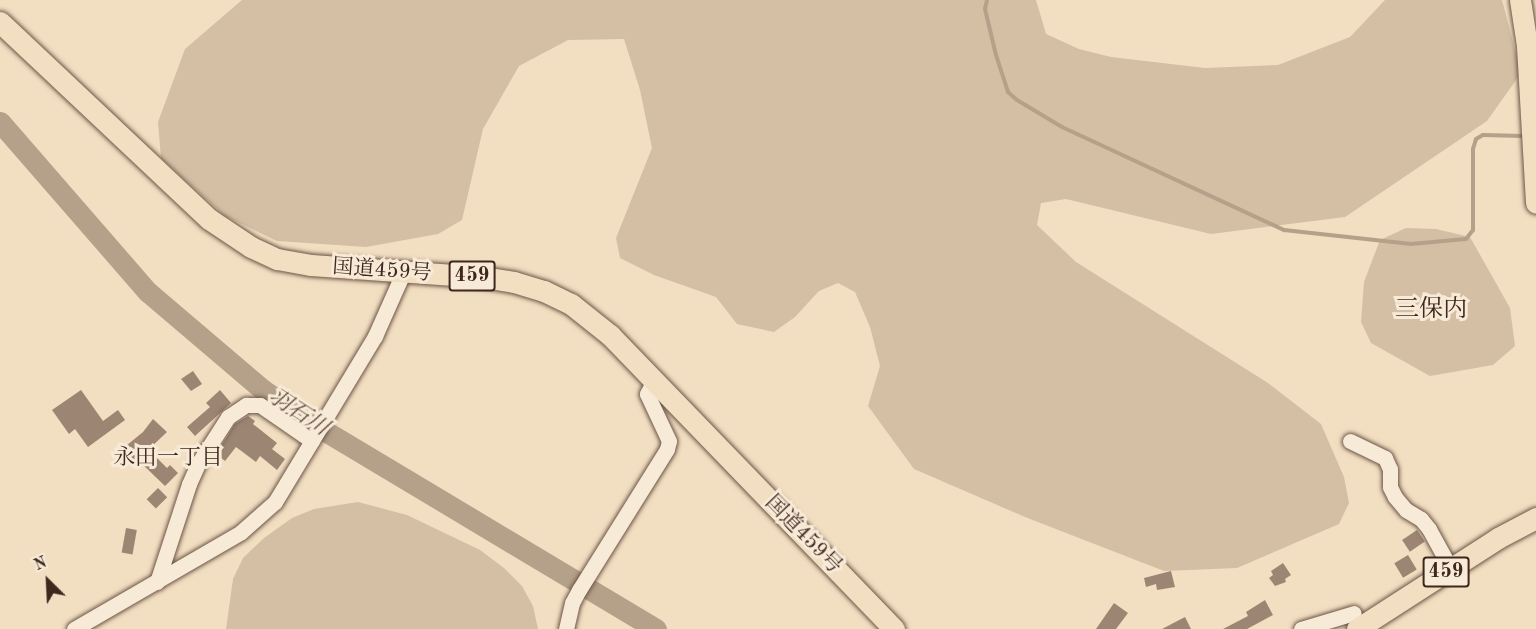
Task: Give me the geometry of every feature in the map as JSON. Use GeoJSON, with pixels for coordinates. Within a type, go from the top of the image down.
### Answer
{"type":"FeatureCollection","features":[{"type":"Feature","properties":{"kind":"highway"},"geometry":{"type":"LineString","coordinates":[[1520,0],[1527,46],[1536,203]]}},
{"type":"Feature","properties":{"kind":"highway","name":"国道459号"},"geometry":{"type":"LineString","coordinates":[[0,22],[202,213],[228,234],[277,259],[311,265],[483,277],[544,291],[571,304],[591,319],[654,380],[894,629]]}},
{"type":"Feature","properties":{"kind":"highway","name":"459"},"geometry":{"type":"LineString","coordinates":[[1356,621],[1451,569],[1536,518]]}},
{"type":"Feature","properties":{"kind":"street"},"geometry":{"type":"LineString","coordinates":[[74,629],[157,582],[257,520],[275,502],[375,336],[403,273]]}},
{"type":"Feature","properties":{"kind":"street"},"geometry":{"type":"LineString","coordinates":[[566,629],[572,603],[667,449],[669,441],[647,394],[654,380]]}},
{"type":"Feature","properties":{"kind":"street"},"geometry":{"type":"LineString","coordinates":[[157,582],[189,484],[199,462],[228,417],[246,405],[260,405],[314,438]]}},
{"type":"Feature","properties":{"kind":"street"},"geometry":{"type":"LineString","coordinates":[[1350,441],[1385,458],[1390,469],[1390,487],[1395,497],[1406,510],[1421,519],[1429,529],[1451,569]]}},
{"type":"Feature","properties":{"kind":"street"},"geometry":{"type":"LineString","coordinates":[[1301,629],[1356,621]]}},
{"type":"Feature","properties":{"kind":"shaded area"},"geometry":{"type":"Polygon","coordinates":[[[242,0],[1036,0],[1046,34],[1079,49],[1111,57],[1205,68],[1278,65],[1350,37],[1385,0],[1502,0],[1521,73],[1487,121],[1345,217],[1211,234],[1066,199],[1041,203],[1037,225],[1076,262],[1268,383],[1321,424],[1344,477],[1349,503],[1339,524],[1237,568],[1164,571],[1025,517],[914,469],[868,406],[880,366],[870,327],[855,292],[838,283],[819,291],[795,317],[774,332],[737,324],[716,297],[654,275],[620,258],[616,238],[652,148],[640,90],[624,39],[568,40],[519,66],[483,129],[462,220],[438,234],[366,247],[277,241],[225,216],[161,158],[158,122],[185,49],[242,0]]]}},
{"type":"Feature","properties":{"kind":"shaded area"},"geometry":{"type":"Polygon","coordinates":[[[1406,228],[1436,229],[1470,237],[1510,308],[1515,346],[1493,365],[1430,376],[1371,343],[1361,322],[1364,282],[1380,240],[1406,228]]]}},
{"type":"Feature","properties":{"kind":"shaded area"},"geometry":{"type":"Polygon","coordinates":[[[358,502],[407,515],[480,550],[504,568],[522,586],[533,606],[538,629],[226,629],[233,579],[243,558],[264,538],[292,518],[314,509],[358,502]]]}},
{"type":"Feature","properties":{"kind":"building"},"geometry":{"type":"Polygon","coordinates":[[[193,371],[202,384],[191,391],[181,379],[193,371]]]}},
{"type":"Feature","properties":{"kind":"building"},"geometry":{"type":"Polygon","coordinates":[[[81,390],[103,421],[118,410],[125,420],[88,447],[75,429],[69,434],[52,410],[81,390]]]}},
{"type":"Feature","properties":{"kind":"building"},"geometry":{"type":"Polygon","coordinates":[[[220,390],[231,403],[195,436],[187,427],[210,407],[206,403],[220,390]]]}},
{"type":"Feature","properties":{"kind":"building"},"geometry":{"type":"Polygon","coordinates":[[[248,416],[255,421],[253,424],[277,443],[272,449],[285,459],[277,470],[260,456],[256,462],[236,447],[225,461],[216,454],[235,424],[248,416]]]}},
{"type":"Feature","properties":{"kind":"building"},"geometry":{"type":"Polygon","coordinates":[[[153,419],[167,432],[150,448],[151,452],[167,468],[170,465],[178,473],[165,486],[139,461],[133,466],[121,450],[143,432],[153,419]]]}},
{"type":"Feature","properties":{"kind":"building"},"geometry":{"type":"Polygon","coordinates":[[[158,488],[167,497],[156,509],[147,499],[158,488]]]}},
{"type":"Feature","properties":{"kind":"building"},"geometry":{"type":"Polygon","coordinates":[[[126,528],[137,530],[132,555],[122,553],[126,528]]]}},
{"type":"Feature","properties":{"kind":"building"},"geometry":{"type":"Polygon","coordinates":[[[1417,530],[1425,542],[1410,552],[1402,540],[1417,530]]]}},
{"type":"Feature","properties":{"kind":"building"},"geometry":{"type":"Polygon","coordinates":[[[1408,555],[1417,570],[1403,578],[1394,563],[1408,555]]]}},
{"type":"Feature","properties":{"kind":"building"},"geometry":{"type":"Polygon","coordinates":[[[1283,563],[1291,575],[1285,579],[1286,582],[1275,586],[1269,578],[1273,575],[1271,571],[1283,563]]]}},
{"type":"Feature","properties":{"kind":"building"},"geometry":{"type":"Polygon","coordinates":[[[1171,571],[1175,587],[1157,590],[1156,584],[1146,587],[1144,578],[1171,571]]]}},
{"type":"Feature","properties":{"kind":"building"},"geometry":{"type":"Polygon","coordinates":[[[1265,600],[1273,615],[1247,629],[1223,629],[1248,616],[1246,612],[1265,600]]]}},
{"type":"Feature","properties":{"kind":"building"},"geometry":{"type":"Polygon","coordinates":[[[1114,603],[1128,613],[1116,629],[1096,629],[1114,603]]]}},
{"type":"Feature","properties":{"kind":"building"},"geometry":{"type":"Polygon","coordinates":[[[1185,617],[1191,629],[1162,629],[1185,617]]]}},
{"type":"Feature","properties":{"kind":"waterway"},"geometry":{"type":"LineString","coordinates":[[987,0],[985,9],[996,55],[1008,92],[1017,100],[1062,127],[1284,230],[1411,244],[1466,239],[1473,230],[1473,149],[1476,139],[1483,135],[1524,136]]}},
{"type":"Feature","properties":{"kind":"waterway","name":"羽石川"},"geometry":{"type":"LineString","coordinates":[[0,122],[148,292],[262,389],[305,419],[656,629]]}},
{"type":"Feature","properties":{"kind":"district","name":"三保内"},"geometry":{"type":"Point","coordinates":[1431,311]}},
{"type":"Feature","properties":{"kind":"district","name":"永田一丁目"},"geometry":{"type":"Point","coordinates":[168,459]}}]}
